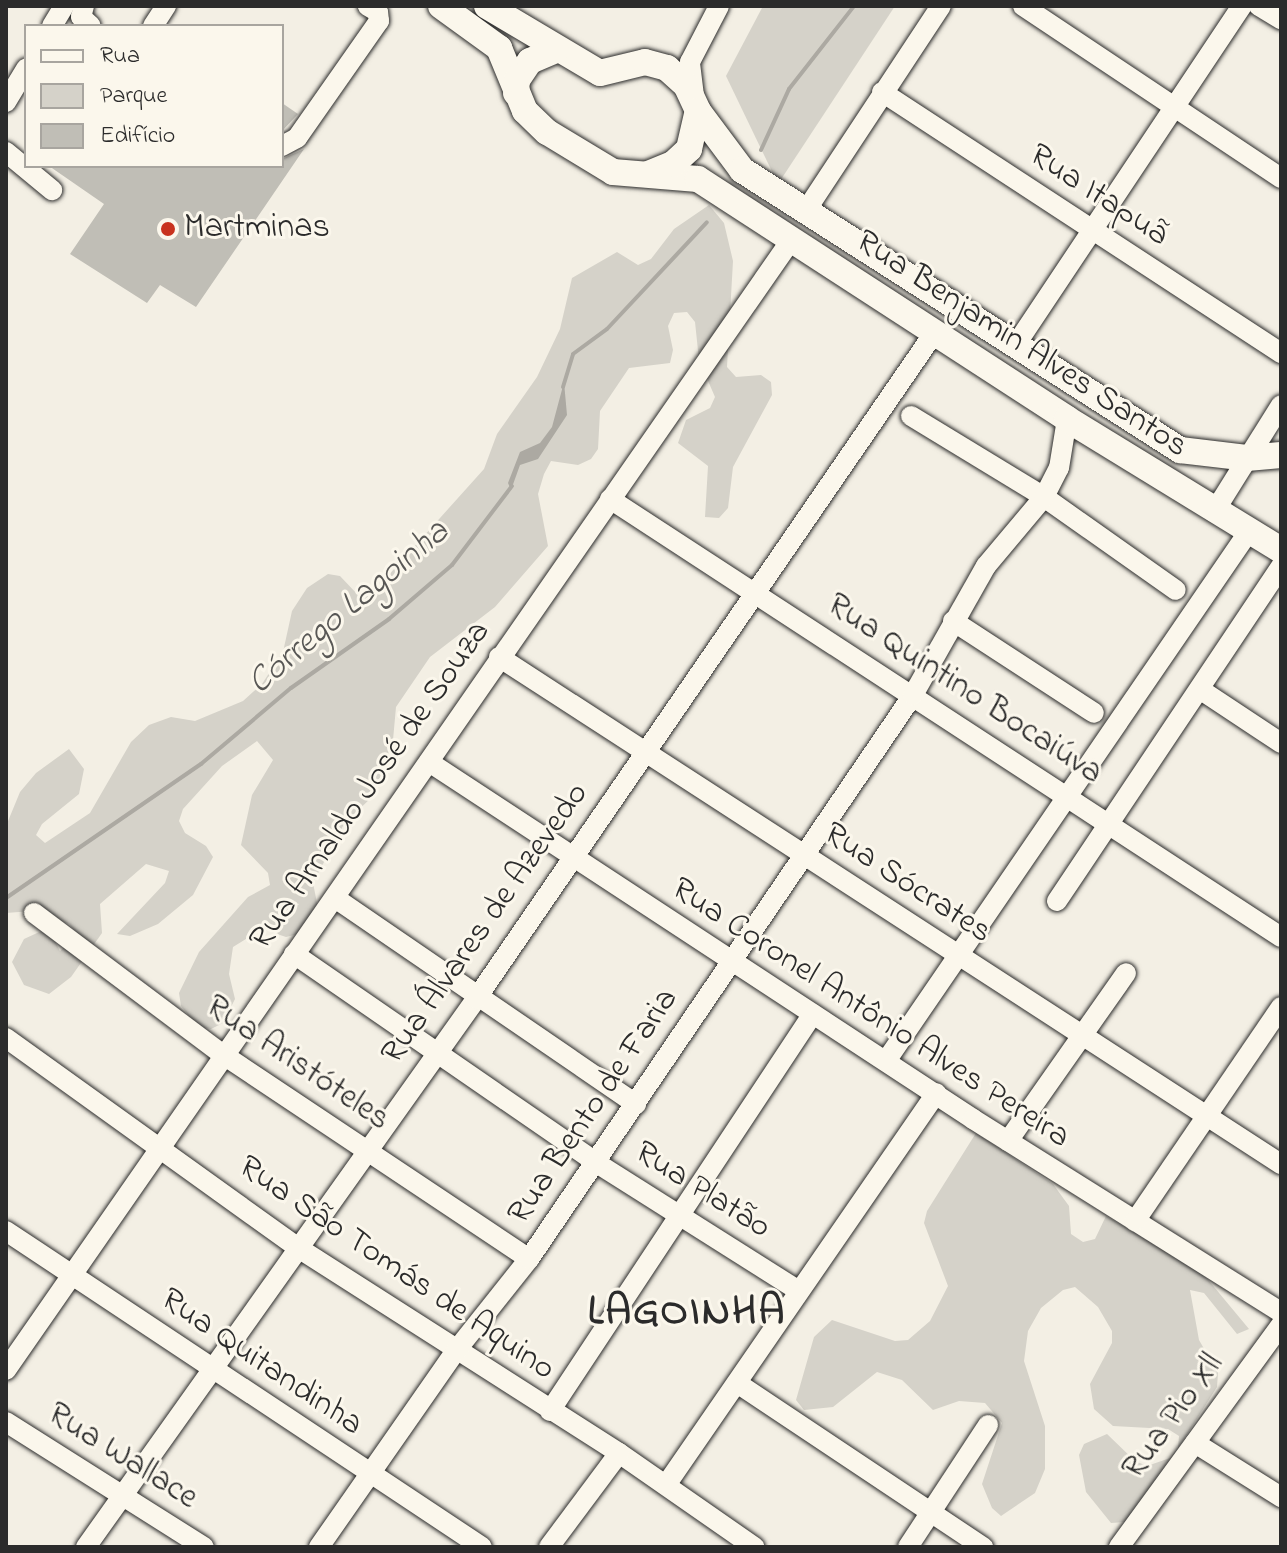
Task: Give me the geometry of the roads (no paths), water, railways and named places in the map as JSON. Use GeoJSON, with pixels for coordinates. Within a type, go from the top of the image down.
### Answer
{"type":"FeatureCollection","features":[{"type":"Feature","properties":{"kind":"main road","name":"Rua Benjamin Alves Santos"},"geometry":{"type":"LineString","coordinates":[[441,6],[499,48],[516,93],[547,132],[613,172],[641,177],[698,179],[1067,419],[1214,512],[1281,550]]}},
{"type":"Feature","properties":{"kind":"main road"},"geometry":{"type":"LineString","coordinates":[[487,6],[556,50],[600,73],[645,62],[676,75],[698,111],[689,149],[673,164],[641,177]]}},
{"type":"Feature","properties":{"kind":"main road"},"geometry":{"type":"LineString","coordinates":[[516,93],[517,80],[530,61],[556,50]]}},
{"type":"Feature","properties":{"kind":"main road","name":"Rua Benjamin Alves Santos"},"geometry":{"type":"LineString","coordinates":[[698,111],[739,164],[1015,346],[1180,450],[1247,458]]}},
{"type":"Feature","properties":{"kind":"main road"},"geometry":{"type":"LineString","coordinates":[[834,268],[856,241]]}},
{"type":"Feature","properties":{"kind":"main road"},"geometry":{"type":"LineString","coordinates":[[1247,458],[1281,455]]}},
{"type":"Feature","properties":{"kind":"street"},"geometry":{"type":"LineString","coordinates":[[53,24],[64,6]]}},
{"type":"Feature","properties":{"kind":"street"},"geometry":{"type":"LineString","coordinates":[[84,6],[81,17],[89,24]]}},
{"type":"Feature","properties":{"kind":"street"},"geometry":{"type":"LineString","coordinates":[[154,24],[166,6]]}},
{"type":"Feature","properties":{"kind":"street"},"geometry":{"type":"LineString","coordinates":[[284,145],[297,138],[379,21],[378,12],[368,6]]}},
{"type":"Feature","properties":{"kind":"street"},"geometry":{"type":"LineString","coordinates":[[698,111],[689,80],[696,42],[719,6]]}},
{"type":"Feature","properties":{"kind":"street"},"geometry":{"type":"LineString","coordinates":[[807,209],[941,6]]}},
{"type":"Feature","properties":{"kind":"street"},"geometry":{"type":"LineString","coordinates":[[1023,6],[1281,178]]}},
{"type":"Feature","properties":{"kind":"street"},"geometry":{"type":"LineString","coordinates":[[1015,346],[1242,6]]}},
{"type":"Feature","properties":{"kind":"street"},"geometry":{"type":"LineString","coordinates":[[1259,6],[1281,19]]}},
{"type":"Feature","properties":{"kind":"street"},"geometry":{"type":"LineString","coordinates":[[645,62],[671,58],[696,42]]}},
{"type":"Feature","properties":{"kind":"street"},"geometry":{"type":"LineString","coordinates":[[6,102],[24,72]]}},
{"type":"Feature","properties":{"kind":"street","name":"Rua Itapuã"},"geometry":{"type":"LineString","coordinates":[[882,92],[1281,353]]}},
{"type":"Feature","properties":{"kind":"street"},"geometry":{"type":"LineString","coordinates":[[6,152],[24,167]]}},
{"type":"Feature","properties":{"kind":"street"},"geometry":{"type":"LineString","coordinates":[[25,168],[52,190]]}},
{"type":"Feature","properties":{"kind":"street","name":"Rua Arnaldo José de Souza"},"geometry":{"type":"LineString","coordinates":[[6,1370],[161,1148],[222,1054],[335,898],[499,657],[791,240]]}},
{"type":"Feature","properties":{"kind":"street","name":"Rua Álvares de Azevedo"},"geometry":{"type":"LineString","coordinates":[[86,1547],[476,999],[642,753],[758,595],[934,333]]}},
{"type":"Feature","properties":{"kind":"street"},"geometry":{"type":"LineString","coordinates":[[1214,512],[1281,405]]}},
{"type":"Feature","properties":{"kind":"street"},"geometry":{"type":"LineString","coordinates":[[911,416],[1044,497],[1176,590]]}},
{"type":"Feature","properties":{"kind":"street","name":"Rua Bento de Faria"},"geometry":{"type":"LineString","coordinates":[[319,1547],[455,1352],[529,1259],[913,695],[986,566],[1044,497],[1059,468],[1067,419]]}},
{"type":"Feature","properties":{"kind":"street","name":"Rua Quintino Bocaiúva"},"geometry":{"type":"LineString","coordinates":[[610,499],[1065,793],[1281,937]]}},
{"type":"Feature","properties":{"kind":"street"},"geometry":{"type":"LineString","coordinates":[[886,1061],[1065,793],[1249,531]]}},
{"type":"Feature","properties":{"kind":"street"},"geometry":{"type":"LineString","coordinates":[[1057,901],[1108,822],[1201,690],[1281,566]]}},
{"type":"Feature","properties":{"kind":"street"},"geometry":{"type":"LineString","coordinates":[[953,621],[1094,713]]}},
{"type":"Feature","properties":{"kind":"street","name":"Rua Sócrates"},"geometry":{"type":"LineString","coordinates":[[499,657],[642,753],[1281,1164]]}},
{"type":"Feature","properties":{"kind":"street"},"geometry":{"type":"LineString","coordinates":[[1201,690],[1281,743]]}},
{"type":"Feature","properties":{"kind":"street","name":"Rua Coronel Antônio Alves Pereira"},"geometry":{"type":"LineString","coordinates":[[429,762],[730,962],[1281,1312]]}},
{"type":"Feature","properties":{"kind":"street"},"geometry":{"type":"LineString","coordinates":[[335,898],[476,999],[636,1104]]}},
{"type":"Feature","properties":{"kind":"street","name":"Rua Aristóteles"},"geometry":{"type":"LineString","coordinates":[[34,913],[222,1054],[529,1259]]}},
{"type":"Feature","properties":{"kind":"street","name":"Rua Platão"},"geometry":{"type":"LineString","coordinates":[[294,954],[595,1162],[799,1291]]}},
{"type":"Feature","properties":{"kind":"street"},"geometry":{"type":"LineString","coordinates":[[1008,1141],[1126,973]]}},
{"type":"Feature","properties":{"kind":"street"},"geometry":{"type":"LineString","coordinates":[[550,1411],[813,1014]]}},
{"type":"Feature","properties":{"kind":"street"},"geometry":{"type":"LineString","coordinates":[[1135,1221],[1279,1014]]}},
{"type":"Feature","properties":{"kind":"street","name":"Rua São Tomás de Aquino"},"geometry":{"type":"LineString","coordinates":[[6,1038],[300,1249],[455,1352],[619,1453],[747,1545]]}},
{"type":"Feature","properties":{"kind":"street"},"geometry":{"type":"LineString","coordinates":[[666,1485],[936,1093]]}},
{"type":"Feature","properties":{"kind":"street","name":"Rua Quitandinha"},"geometry":{"type":"LineString","coordinates":[[6,1231],[482,1547]]}},
{"type":"Feature","properties":{"kind":"street","name":"Rua Pio Xll"},"geometry":{"type":"LineString","coordinates":[[1119,1547],[1281,1325]]}},
{"type":"Feature","properties":{"kind":"street"},"geometry":{"type":"LineString","coordinates":[[737,1383],[983,1547]]}},
{"type":"Feature","properties":{"kind":"street","name":"Rua Wallace"},"geometry":{"type":"LineString","coordinates":[[6,1422],[204,1547]]}},
{"type":"Feature","properties":{"kind":"street"},"geometry":{"type":"LineString","coordinates":[[908,1547],[988,1425]]}},
{"type":"Feature","properties":{"kind":"street"},"geometry":{"type":"LineString","coordinates":[[1195,1443],[1281,1497]]}},
{"type":"Feature","properties":{"kind":"street"},"geometry":{"type":"LineString","coordinates":[[549,1547],[619,1453]]}},
{"type":"Feature","properties":{"kind":"waterway","name":"Córrego Lagoinha"},"geometry":{"type":"LineString","coordinates":[[761,150],[789,89],[854,6]]}},
{"type":"Feature","properties":{"kind":"waterway","name":"Córrego Lagoinha"},"geometry":{"type":"LineString","coordinates":[[563,387],[573,354],[607,329],[707,222]]}},
{"type":"Feature","properties":{"kind":"waterway","name":"Córrego Lagoinha"},"geometry":{"type":"LineString","coordinates":[[6,898],[201,764],[291,688],[389,619],[452,565],[512,486]]}},
{"type":"Feature","properties":{"kind":"place","name":"Martminas"},"geometry":{"type":"Point","coordinates":[168,229]}},
{"type":"Feature","properties":{"kind":"district","name":"LAGOINHA"},"geometry":{"type":"Point","coordinates":[687,1313]}}]}
